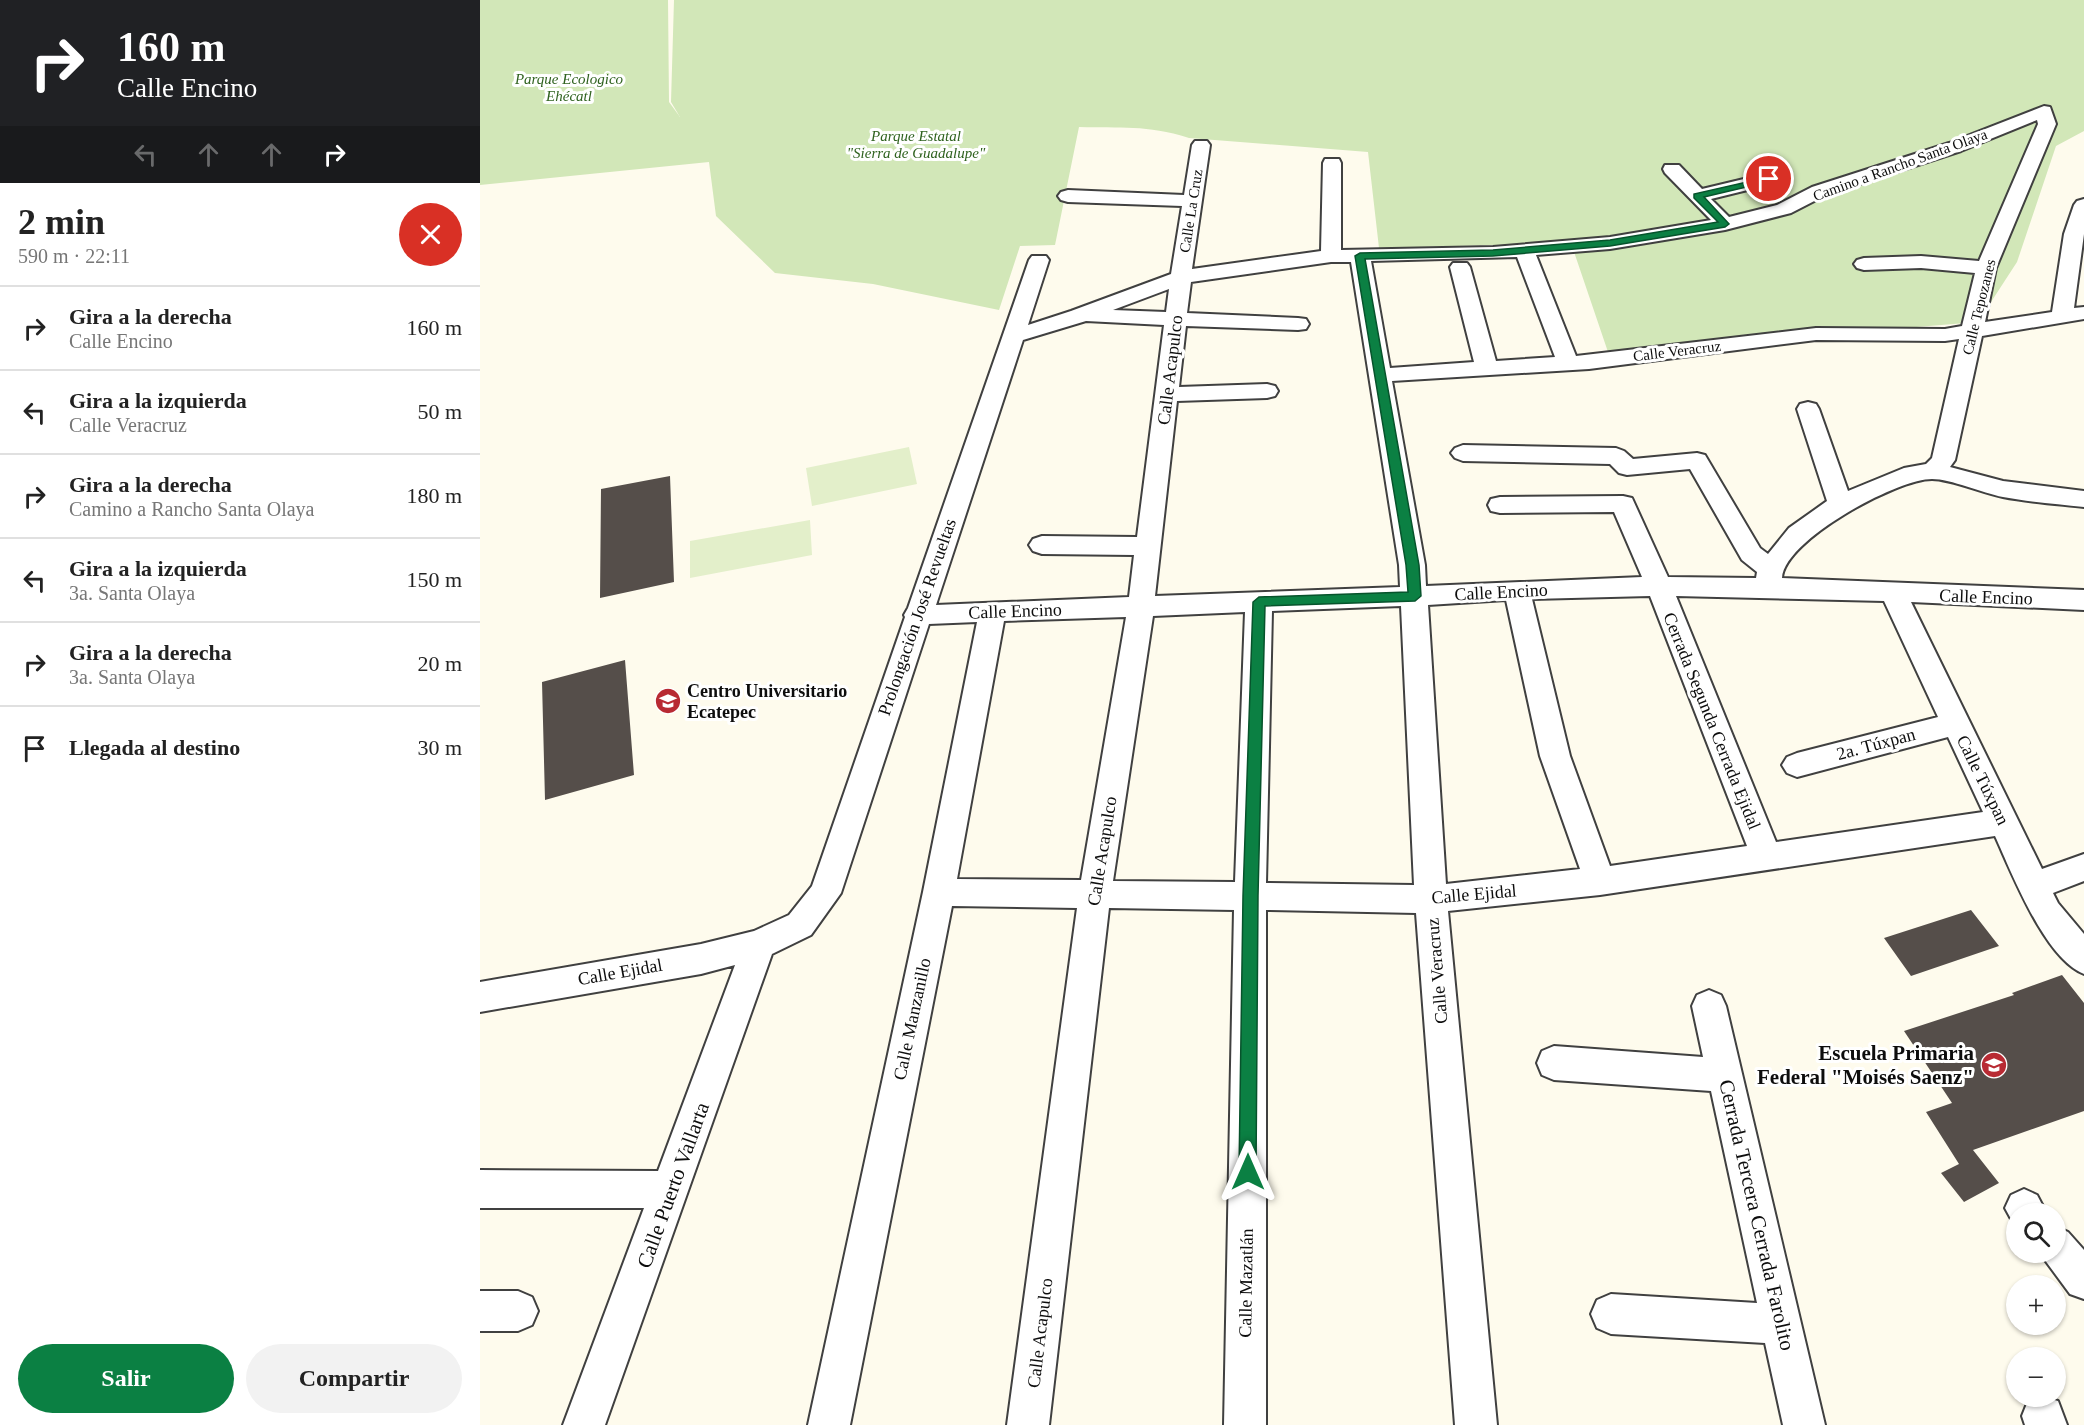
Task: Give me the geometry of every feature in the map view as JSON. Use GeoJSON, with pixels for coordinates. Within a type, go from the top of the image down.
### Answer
{"type":"FeatureCollection","features":[{"type":"Feature","properties":{"kind":"street","name":"Camino a Rancho Santa Olaya"},"geometry":{"type":"LineString","coordinates":[[1012,336],[1079,316],[1180,277],[1345,256],[1524,250],[1610,243],[1725,224],[1784,209],[1819,191],[1955,147],[2044,111]]}},
{"type":"Feature","properties":{"kind":"street","name":"Calle Tepozanes"},"geometry":{"type":"LineString","coordinates":[[1933,471],[1943,460],[1986,268],[2047,124],[2044,111]]}},
{"type":"Feature","properties":{"kind":"street","name":"Calle La Cruz"},"geometry":{"type":"LineString","coordinates":[[1180,277],[1201,145]]}},
{"type":"Feature","properties":{"kind":"street","name":"Calle Veracruz"},"geometry":{"type":"LineString","coordinates":[[1332,163],[1345,256],[1380,375],[1412,565],[1431,898],[1476,1425]]}},
{"type":"Feature","properties":{"kind":"street"},"geometry":{"type":"LineString","coordinates":[[1672,169],[1725,224]]}},
{"type":"Feature","properties":{"kind":"street"},"geometry":{"type":"LineString","coordinates":[[1698,196],[1769,179]]}},
{"type":"Feature","properties":{"kind":"street"},"geometry":{"type":"LineString","coordinates":[[1068,196],[1192,201]]}},
{"type":"Feature","properties":{"kind":"street"},"geometry":{"type":"LineString","coordinates":[[2062,316],[2076,270],[2074,234],[2084,205]]}},
{"type":"Feature","properties":{"kind":"street"},"geometry":{"type":"LineString","coordinates":[[1524,250],[1568,363]]}},
{"type":"Feature","properties":{"kind":"street","name":"Prolongación José Revueltas"},"geometry":{"type":"LineString","coordinates":[[759,944],[800,925],[825,894],[1039,260]]}},
{"type":"Feature","properties":{"kind":"street"},"geometry":{"type":"LineString","coordinates":[[1864,264],[1921,262],[1986,268]]}},
{"type":"Feature","properties":{"kind":"street"},"geometry":{"type":"LineString","coordinates":[[1460,267],[1487,368]]}},
{"type":"Feature","properties":{"kind":"street","name":"Calle Acapulco"},"geometry":{"type":"LineString","coordinates":[[1028,1425],[1095,894],[1141,606],[1180,277]]}},
{"type":"Feature","properties":{"kind":"street","name":"Calle Veracruz"},"geometry":{"type":"LineString","coordinates":[[1380,375],[1568,363],[1816,334],[1945,335],[2084,313]]}},
{"type":"Feature","properties":{"kind":"street"},"geometry":{"type":"LineString","coordinates":[[1079,316],[1298,324]]}},
{"type":"Feature","properties":{"kind":"street"},"geometry":{"type":"LineString","coordinates":[[1167,394],[1267,392]]}},
{"type":"Feature","properties":{"kind":"street"},"geometry":{"type":"LineString","coordinates":[[1808,409],[1840,504]]}},
{"type":"Feature","properties":{"kind":"street"},"geometry":{"type":"LineString","coordinates":[[1463,453],[1616,456],[1627,467],[1697,461],[1751,555],[1769,578],[1798,534],[1840,504],[1913,474],[1933,471],[2003,489],[2084,499]]}},
{"type":"Feature","properties":{"kind":"street","name":"Cerrada Segunda Cerrada Ejidal"},"geometry":{"type":"LineString","coordinates":[[1500,505],[1623,504],[1659,586],[1766,855]]}},
{"type":"Feature","properties":{"kind":"street"},"geometry":{"type":"LineString","coordinates":[[1042,545],[1148,546]]}},
{"type":"Feature","properties":{"kind":"street","name":"Calle Encino"},"geometry":{"type":"LineString","coordinates":[[918,615],[1659,586],[1769,578],[1893,593],[2084,600]]}},
{"type":"Feature","properties":{"kind":"street"},"geometry":{"type":"LineString","coordinates":[[1516,590],[1555,756],[1600,881]]}},
{"type":"Feature","properties":{"kind":"street","name":"Calle Túxpan"},"geometry":{"type":"LineString","coordinates":[[1893,593],[2047,913],[2084,959]]}},
{"type":"Feature","properties":{"kind":"street","name":"Calle Mazatlán"},"geometry":{"type":"LineString","coordinates":[[1245,1425],[1250,896],[1259,602]]}},
{"type":"Feature","properties":{"kind":"street","name":"Calle Manzanillo"},"geometry":{"type":"LineString","coordinates":[[829,1425],[939,892],[992,612]]}},
{"type":"Feature","properties":{"kind":"street","name":"2a. Túxpan"},"geometry":{"type":"LineString","coordinates":[[1797,765],[1955,724]]}},
{"type":"Feature","properties":{"kind":"street","name":"Calle Ejidal"},"geometry":{"type":"LineString","coordinates":[[939,892],[1431,898],[1600,881],[2004,822]]}},
{"type":"Feature","properties":{"kind":"street"},"geometry":{"type":"LineString","coordinates":[[2034,886],[2084,867]]}},
{"type":"Feature","properties":{"kind":"street","name":"Calle Ejidal"},"geometry":{"type":"LineString","coordinates":[[480,997],[701,958],[759,944]]}},
{"type":"Feature","properties":{"kind":"street","name":"Calle Puerto Vallarta"},"geometry":{"type":"LineString","coordinates":[[584,1425],[672,1190],[759,944]]}},
{"type":"Feature","properties":{"kind":"street","name":"Cerrada Tercera Cerrada Farolito"},"geometry":{"type":"LineString","coordinates":[[1709,1006],[1804,1425]]}},
{"type":"Feature","properties":{"kind":"street"},"geometry":{"type":"LineString","coordinates":[[1554,1063],[1725,1075]]}},
{"type":"Feature","properties":{"kind":"street"},"geometry":{"type":"LineString","coordinates":[[480,1189],[672,1190]]}},
{"type":"Feature","properties":{"kind":"street"},"geometry":{"type":"LineString","coordinates":[[2066,1258],[2084,1280]]}},
{"type":"Feature","properties":{"kind":"street"},"geometry":{"type":"LineString","coordinates":[[1611,1314],[1781,1324]]}},
{"type":"Feature","properties":{"kind":"green space","name":"Parque Estatal \"Sierra de Guadalupe\""},"geometry":{"type":"Polygon","coordinates":[[[480,0],[668,0],[669,102],[680,117],[671,102],[674,0],[2084,0],[2084,131],[2056,146],[2017,262],[1978,322],[1608,352],[1571,243],[1379,248],[1368,152],[1189,138],[1146,129],[1079,127],[1055,245],[1020,246],[999,310],[873,284],[775,273],[716,216],[709,162],[480,185],[480,0]]]}},
{"type":"Feature","properties":{"kind":"green space"},"geometry":{"type":"Polygon","coordinates":[[[909,447],[917,484],[812,506],[806,468],[909,447]]]}},
{"type":"Feature","properties":{"kind":"green space"},"geometry":{"type":"Polygon","coordinates":[[[810,520],[812,555],[690,578],[690,541],[810,520]]]}},
{"type":"Feature","properties":{"kind":"building"},"geometry":{"type":"Polygon","coordinates":[[[670,476],[674,582],[600,598],[601,489],[670,476]]]}},
{"type":"Feature","properties":{"kind":"building"},"geometry":{"type":"Polygon","coordinates":[[[625,660],[634,775],[545,800],[542,682],[625,660]]]}},
{"type":"Feature","properties":{"kind":"building"},"geometry":{"type":"Polygon","coordinates":[[[1971,910],[1999,946],[1911,976],[1884,938],[1971,910]]]}},
{"type":"Feature","properties":{"kind":"building"},"geometry":{"type":"Polygon","coordinates":[[[2062,975],[2084,1003],[2084,1111],[1973,1150],[1999,1183],[1964,1202],[1941,1173],[1959,1164],[1926,1112],[1952,1103],[1904,1031],[2014,995],[2012,993],[2062,975]]]}},
{"type":"Feature","properties":{"kind":"place","name":"Centro Universitario Ecatepec"},"geometry":{"type":"Point","coordinates":[668,701]}},
{"type":"Feature","properties":{"kind":"place","name":"Escuela Primaria Federal \"Moisés Saenz\""},"geometry":{"type":"Point","coordinates":[1994,1065]}},
{"type":"Feature","properties":{"kind":"route"},"geometry":{"type":"LineString","coordinates":[[1248,1172],[1250,896],[1259,602],[1415,596],[1412,565],[1360,256],[1493,253],[1610,243],[1725,224],[1698,196],[1769,179]]}},
{"type":"Feature","properties":{"kind":"park label","name":"Parque Ecologico Ehécatl"},"geometry":{"type":"Point","coordinates":[569,88]}}]}
